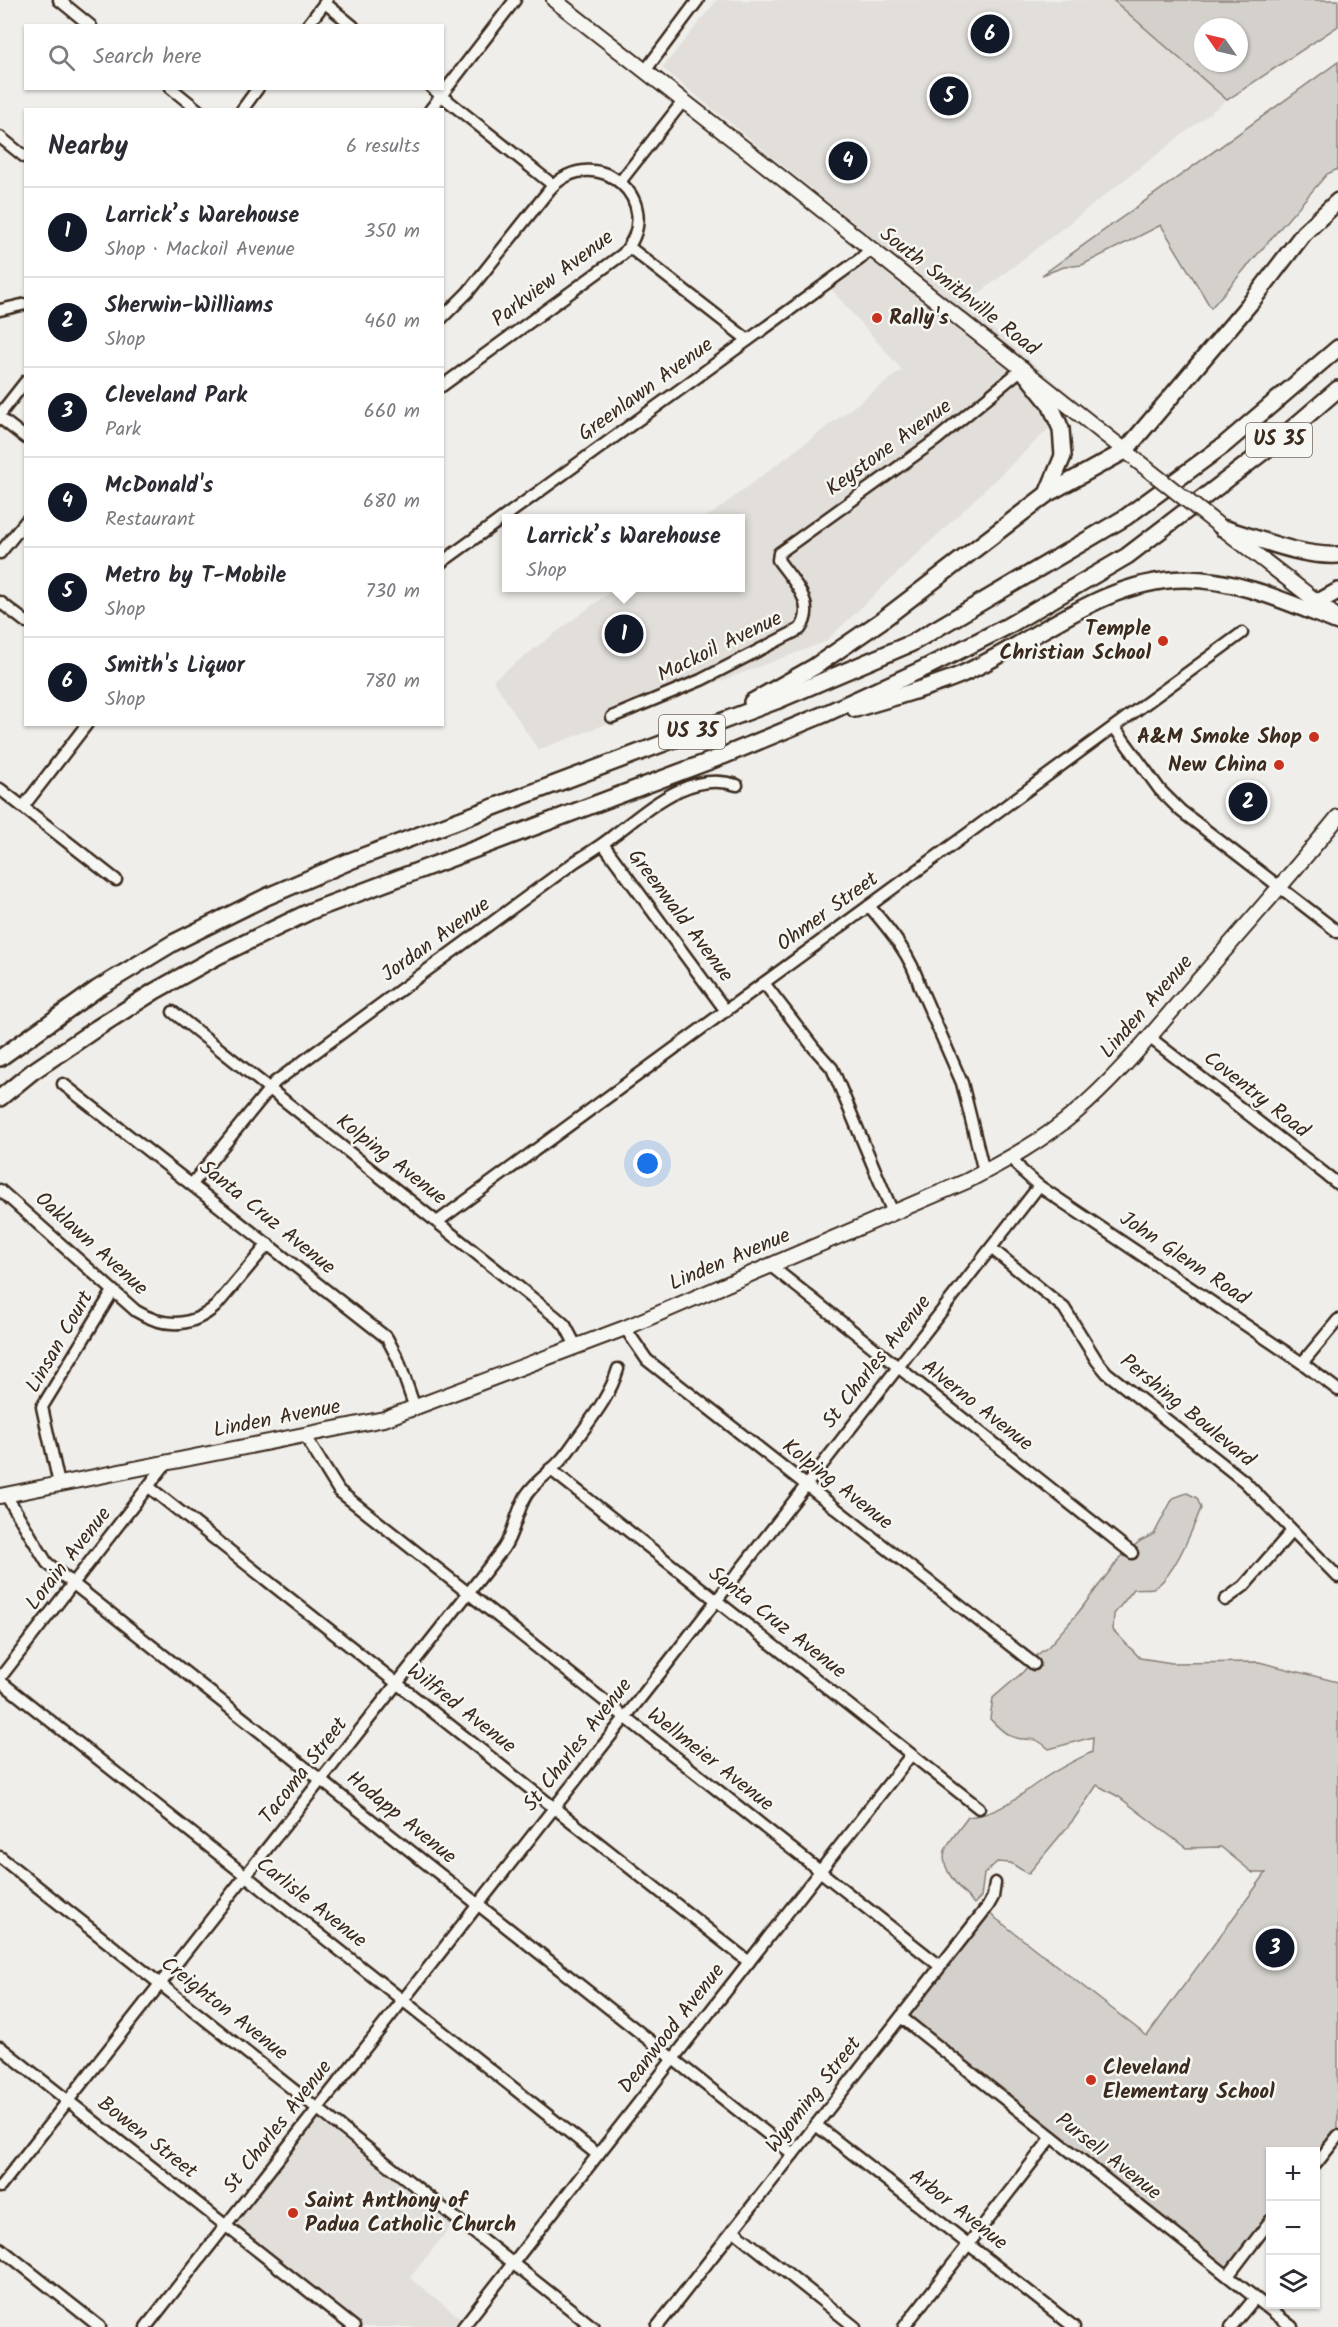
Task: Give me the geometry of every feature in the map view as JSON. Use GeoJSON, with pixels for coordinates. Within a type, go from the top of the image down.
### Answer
{"type":"FeatureCollection","features":[{"type":"Feature","properties":{"kind":"highway"},"geometry":{"type":"LineString","coordinates":[[710,725],[814,667],[881,621],[1047,494],[1130,455],[1304,233],[1338,201]]}},
{"type":"Feature","properties":{"kind":"highway","name":"US 35"},"geometry":{"type":"LineString","coordinates":[[0,1058],[97,989],[173,943],[266,897],[350,861],[776,701],[912,643],[1126,517],[1224,446],[1338,348]]}},
{"type":"Feature","properties":{"kind":"highway"},"geometry":{"type":"LineString","coordinates":[[1022,369],[1050,405],[1061,429],[1063,456],[1047,494]]}},
{"type":"Feature","properties":{"kind":"highway","name":"US 35"},"geometry":{"type":"LineString","coordinates":[[0,1098],[32,1072],[155,991],[218,956],[311,911],[756,742],[925,668],[1006,627],[1127,556],[1280,439],[1338,388]]}},
{"type":"Feature","properties":{"kind":"highway"},"geometry":{"type":"LineString","coordinates":[[1222,528],[1293,549],[1338,555]]}},
{"type":"Feature","properties":{"kind":"highway"},"geometry":{"type":"LineString","coordinates":[[756,742],[959,675],[1099,599],[1150,582],[1186,579],[1239,586],[1338,620]]}},
{"type":"Feature","properties":{"kind":"highway"},"geometry":{"type":"LineString","coordinates":[[1317,602],[1338,591]]}},
{"type":"Feature","properties":{"kind":"main road","name":"South Smithville Road"},"geometry":{"type":"LineString","coordinates":[[554,0],[684,100],[1338,620]]}},
{"type":"Feature","properties":{"kind":"main road","name":"Linden Avenue"},"geometry":{"type":"LineString","coordinates":[[3,1495],[384,1419],[625,1328],[984,1172],[1012,1157],[1074,1114],[1121,1070],[1281,888],[1338,817]]}},
{"type":"Feature","properties":{"kind":"street"},"geometry":{"type":"LineString","coordinates":[[59,0],[89,24]]}},
{"type":"Feature","properties":{"kind":"street"},"geometry":{"type":"LineString","coordinates":[[444,84],[515,0]]}},
{"type":"Feature","properties":{"kind":"street"},"geometry":{"type":"LineString","coordinates":[[645,71],[698,0]]}},
{"type":"Feature","properties":{"kind":"street"},"geometry":{"type":"LineString","coordinates":[[309,24],[326,1],[351,24]]}},
{"type":"Feature","properties":{"kind":"street"},"geometry":{"type":"LineString","coordinates":[[173,90],[196,108]]}},
{"type":"Feature","properties":{"kind":"street"},"geometry":{"type":"LineString","coordinates":[[243,108],[257,90]]}},
{"type":"Feature","properties":{"kind":"street"},"geometry":{"type":"LineString","coordinates":[[431,108],[437,92],[553,185]]}},
{"type":"Feature","properties":{"kind":"street"},"geometry":{"type":"LineString","coordinates":[[444,316],[468,292],[553,185],[568,175],[592,171],[610,176],[620,182],[684,100]]}},
{"type":"Feature","properties":{"kind":"street"},"geometry":{"type":"LineString","coordinates":[[0,137],[24,156]]}},
{"type":"Feature","properties":{"kind":"street","name":"Parkview Avenue"},"geometry":{"type":"LineString","coordinates":[[444,385],[612,263],[629,247],[637,231],[637,209],[632,197],[620,182]]}},
{"type":"Feature","properties":{"kind":"street"},"geometry":{"type":"LineString","coordinates":[[629,247],[748,340]]}},
{"type":"Feature","properties":{"kind":"street","name":"Greenlawn Avenue"},"geometry":{"type":"LineString","coordinates":[[508,514],[871,249]]}},
{"type":"Feature","properties":{"kind":"street"},"geometry":{"type":"LineString","coordinates":[[0,310],[12,305],[24,304]]}},
{"type":"Feature","properties":{"kind":"street","name":"Keystone Avenue"},"geometry":{"type":"LineString","coordinates":[[778,556],[789,544],[936,440],[1022,369]]}},
{"type":"Feature","properties":{"kind":"street"},"geometry":{"type":"LineString","coordinates":[[24,384],[0,416],[24,436]]}},
{"type":"Feature","properties":{"kind":"street","name":"Greenlawn Avenue"},"geometry":{"type":"LineString","coordinates":[[444,561],[502,518]]}},
{"type":"Feature","properties":{"kind":"street"},"geometry":{"type":"LineString","coordinates":[[0,553],[24,523]]}},
{"type":"Feature","properties":{"kind":"street","name":"Mackoil Avenue"},"geometry":{"type":"LineString","coordinates":[[612,717],[701,680],[800,629],[806,620],[805,601],[778,560],[778,556]]}},
{"type":"Feature","properties":{"kind":"street"},"geometry":{"type":"LineString","coordinates":[[0,602],[24,620]]}},
{"type":"Feature","properties":{"kind":"street","name":"Ohmer Street"},"geometry":{"type":"LineString","coordinates":[[437,1222],[1242,633]]}},
{"type":"Feature","properties":{"kind":"street"},"geometry":{"type":"LineString","coordinates":[[23,807],[85,726]]}},
{"type":"Feature","properties":{"kind":"street"},"geometry":{"type":"LineString","coordinates":[[1114,727],[1148,775],[1168,798],[1338,932]]}},
{"type":"Feature","properties":{"kind":"street","name":"Jordan Avenue"},"geometry":{"type":"LineString","coordinates":[[192,1184],[269,1089],[306,1058],[576,861],[603,844],[647,809],[674,792],[710,782],[728,782],[737,785]]}},
{"type":"Feature","properties":{"kind":"street"},"geometry":{"type":"LineString","coordinates":[[0,789],[116,880]]}},
{"type":"Feature","properties":{"kind":"street","name":"Greenwald Avenue"},"geometry":{"type":"LineString","coordinates":[[603,844],[726,1011]]}},
{"type":"Feature","properties":{"kind":"street"},"geometry":{"type":"LineString","coordinates":[[869,906],[909,959],[916,974],[962,1083],[984,1172]]}},
{"type":"Feature","properties":{"kind":"street","name":"Greenwald Avenue"},"geometry":{"type":"LineString","coordinates":[[764,983],[832,1068],[893,1213]]}},
{"type":"Feature","properties":{"kind":"street","name":"Kolping Avenue"},"geometry":{"type":"LineString","coordinates":[[174,1012],[556,1317],[572,1335],[576,1346]]}},
{"type":"Feature","properties":{"kind":"street","name":"Coventry Road"},"geometry":{"type":"LineString","coordinates":[[1149,1037],[1338,1184]]}},
{"type":"Feature","properties":{"kind":"street","name":"Santa Cruz Avenue"},"geometry":{"type":"LineString","coordinates":[[63,1084],[387,1338],[398,1359],[415,1408]]}},
{"type":"Feature","properties":{"kind":"street","name":"John Glenn Road"},"geometry":{"type":"LineString","coordinates":[[1012,1157],[1021,1170],[1039,1186],[1302,1363],[1338,1390]]}},
{"type":"Feature","properties":{"kind":"street","name":"St Charles Avenue"},"geometry":{"type":"LineString","coordinates":[[146,2327],[555,1808],[1039,1186]]}},
{"type":"Feature","properties":{"kind":"street","name":"Oaklawn Avenue"},"geometry":{"type":"LineString","coordinates":[[0,1190],[113,1291],[146,1317],[168,1324],[187,1323],[208,1314],[268,1244]]}},
{"type":"Feature","properties":{"kind":"street","name":"Pershing Boulevard"},"geometry":{"type":"LineString","coordinates":[[991,1248],[1064,1308],[1107,1373],[1244,1481],[1338,1577]]}},
{"type":"Feature","properties":{"kind":"street","name":"Alverno Avenue"},"geometry":{"type":"LineString","coordinates":[[771,1266],[1132,1553]]}},
{"type":"Feature","properties":{"kind":"street","name":"Linsan Court"},"geometry":{"type":"LineString","coordinates":[[59,1484],[42,1407],[113,1291]]}},
{"type":"Feature","properties":{"kind":"street"},"geometry":{"type":"LineString","coordinates":[[1302,1363],[1338,1320]]}},
{"type":"Feature","properties":{"kind":"street","name":"Kolping Avenue"},"geometry":{"type":"LineString","coordinates":[[625,1328],[647,1360],[1034,1664]]}},
{"type":"Feature","properties":{"kind":"street","name":"Tacoma Street"},"geometry":{"type":"LineString","coordinates":[[0,2187],[510,1538],[522,1503],[528,1493],[559,1462],[600,1408],[613,1385],[618,1369]]}},
{"type":"Feature","properties":{"kind":"street","name":"Wellmeier Avenue"},"geometry":{"type":"LineString","coordinates":[[305,1436],[339,1491],[940,1966]]}},
{"type":"Feature","properties":{"kind":"street","name":"Lorain Avenue"},"geometry":{"type":"LineString","coordinates":[[0,1680],[167,1462]]}},
{"type":"Feature","properties":{"kind":"street","name":"Santa Cruz Avenue"},"geometry":{"type":"LineString","coordinates":[[550,1469],[979,1808]]}},
{"type":"Feature","properties":{"kind":"street","name":"Wilfred Avenue"},"geometry":{"type":"LineString","coordinates":[[149,1487],[749,1962]]}},
{"type":"Feature","properties":{"kind":"street","name":"Hodapp Avenue"},"geometry":{"type":"LineString","coordinates":[[3,1495],[43,1557],[74,1584],[793,2154]]}},
{"type":"Feature","properties":{"kind":"street"},"geometry":{"type":"LineString","coordinates":[[1224,1600],[1244,1586],[1292,1531]]}},
{"type":"Feature","properties":{"kind":"street","name":"Carlisle Avenue"},"geometry":{"type":"LineString","coordinates":[[0,1680],[598,2155]]}},
{"type":"Feature","properties":{"kind":"street","name":"Deanwood Avenue"},"geometry":{"type":"LineString","coordinates":[[463,2327],[911,1755]]}},
{"type":"Feature","properties":{"kind":"street","name":"Creighton Avenue"},"geometry":{"type":"LineString","coordinates":[[0,1857],[593,2327]]}},
{"type":"Feature","properties":{"kind":"street","name":"Wyoming Street"},"geometry":{"type":"LineString","coordinates":[[657,2327],[988,1906],[993,1897],[995,1883]]}},
{"type":"Feature","properties":{"kind":"street","name":"Pursell Avenue"},"geometry":{"type":"LineString","coordinates":[[901,2017],[1292,2327]]}},
{"type":"Feature","properties":{"kind":"street","name":"Bowen Street"},"geometry":{"type":"LineString","coordinates":[[0,2047],[354,2327]]}},
{"type":"Feature","properties":{"kind":"street","name":"Arbor Avenue"},"geometry":{"type":"LineString","coordinates":[[816,2125],[1074,2327]]}},
{"type":"Feature","properties":{"kind":"street"},"geometry":{"type":"LineString","coordinates":[[1320,2159],[1338,2136]]}},
{"type":"Feature","properties":{"kind":"street"},"geometry":{"type":"LineString","coordinates":[[904,2327],[1052,2137]]}},
{"type":"Feature","properties":{"kind":"street"},"geometry":{"type":"LineString","coordinates":[[1228,2276],[1266,2226]]}},
{"type":"Feature","properties":{"kind":"street"},"geometry":{"type":"LineString","coordinates":[[733,2230],[855,2327]]}},
{"type":"Feature","properties":{"kind":"street"},"geometry":{"type":"LineString","coordinates":[[0,2248],[100,2327]]}},
{"type":"Feature","properties":{"kind":"street"},"geometry":{"type":"LineString","coordinates":[[1232,2327],[1254,2298]]}},
{"type":"Feature","properties":{"kind":"shaded area"},"geometry":{"type":"Polygon","coordinates":[[[717,0],[1113,0],[1227,100],[964,305],[1078,401],[825,642],[538,750],[493,680],[610,592],[745,592],[745,514],[711,514],[902,370],[830,288],[886,249],[662,68],[717,0]]]}},
{"type":"Feature","properties":{"kind":"shaded area"},"geometry":{"type":"Polygon","coordinates":[[[1113,0],[1338,0],[1338,26],[1227,100],[1195,72],[1248,72],[1248,18],[1194,18],[1194,71],[1113,0]]]}},
{"type":"Feature","properties":{"kind":"shaded area"},"geometry":{"type":"Polygon","coordinates":[[[1338,62],[1338,169],[1327,174],[1211,308],[1161,225],[1082,265],[1064,267],[1042,275],[1338,62]]]}},
{"type":"Feature","properties":{"kind":"shaded area"},"geometry":{"type":"Polygon","coordinates":[[[1187,1493],[1197,1498],[1201,1508],[1182,1552],[1168,1575],[1160,1583],[1153,1588],[1134,1589],[1114,1614],[1113,1630],[1140,1658],[1172,1663],[1259,1662],[1338,1682],[1338,2136],[1320,2159],[1320,2147],[1266,2147],[1266,2226],[1228,2276],[901,2017],[985,1910],[1147,2036],[1266,1873],[1253,1873],[1221,1847],[1186,1848],[1119,1797],[1097,1785],[1074,1819],[1028,1874],[1011,1863],[997,1862],[984,1874],[981,1897],[974,1904],[952,1878],[945,1863],[946,1848],[968,1817],[998,1809],[1065,1766],[1092,1752],[1093,1737],[1049,1749],[1038,1741],[1010,1736],[990,1719],[993,1698],[1048,1647],[1077,1614],[1119,1559],[1140,1541],[1154,1534],[1173,1498],[1187,1493]]]}},
{"type":"Feature","properties":{"kind":"shaded area"},"geometry":{"type":"Polygon","coordinates":[[[318,2109],[457,2219],[410,2278],[467,2323],[463,2327],[354,2327],[226,2225],[318,2109]]]}},
{"type":"Feature","properties":{"kind":"place","name":"Smith's Liquor"},"geometry":{"type":"Point","coordinates":[990,34]}},
{"type":"Feature","properties":{"kind":"place","name":"Metro by T-Mobile"},"geometry":{"type":"Point","coordinates":[949,96]}},
{"type":"Feature","properties":{"kind":"place","name":"McDonald's"},"geometry":{"type":"Point","coordinates":[848,161]}},
{"type":"Feature","properties":{"kind":"place","name":"Rally's"},"geometry":{"type":"Point","coordinates":[877,318]}},
{"type":"Feature","properties":{"kind":"place","name":"Larrick’s Warehouse"},"geometry":{"type":"Point","coordinates":[624,634]}},
{"type":"Feature","properties":{"kind":"place","name":"Temple Christian School"},"geometry":{"type":"Point","coordinates":[1163,641]}},
{"type":"Feature","properties":{"kind":"place","name":"A&M Smoke Shop"},"geometry":{"type":"Point","coordinates":[1314,737]}},
{"type":"Feature","properties":{"kind":"place","name":"New China"},"geometry":{"type":"Point","coordinates":[1279,765]}},
{"type":"Feature","properties":{"kind":"place","name":"Sherwin-Williams"},"geometry":{"type":"Point","coordinates":[1248,802]}},
{"type":"Feature","properties":{"kind":"place","name":"Cleveland Park"},"geometry":{"type":"Point","coordinates":[1275,1948]}},
{"type":"Feature","properties":{"kind":"place","name":"Cleveland Elementary School"},"geometry":{"type":"Point","coordinates":[1091,2080]}},
{"type":"Feature","properties":{"kind":"place","name":"Saint Anthony of Padua Catholic Church"},"geometry":{"type":"Point","coordinates":[293,2213]}}]}
